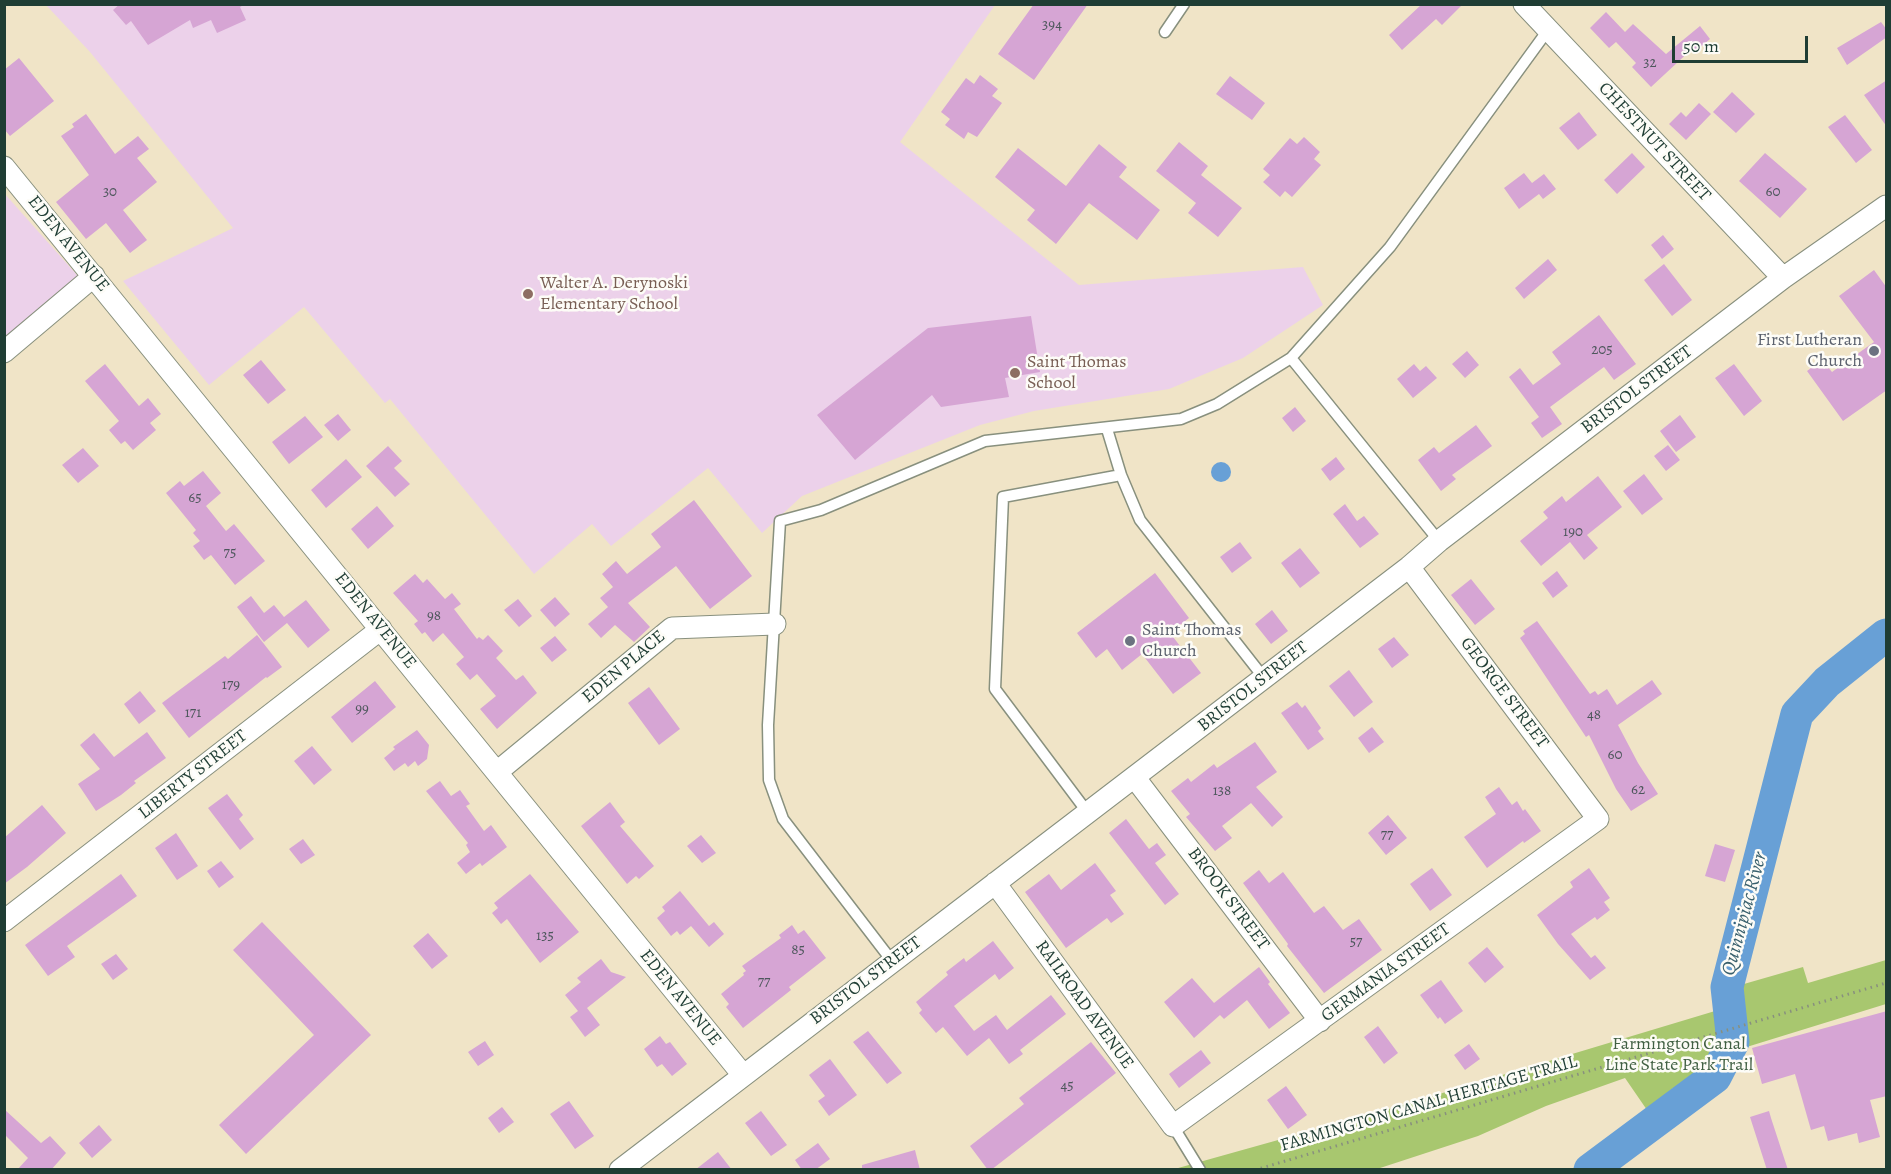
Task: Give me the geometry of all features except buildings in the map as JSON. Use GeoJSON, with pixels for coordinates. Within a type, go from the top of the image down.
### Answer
{"type":"FeatureCollection","features":[{"type":"Feature","properties":{"kind":"street","name":"CHESTNUT STREET"},"geometry":{"type":"LineString","coordinates":[[1524,4],[1783,278]]}},
{"type":"Feature","properties":{"kind":"street","name":"EDEN AVENUE"},"geometry":{"type":"LineString","coordinates":[[4,167],[743,1075]]}},
{"type":"Feature","properties":{"kind":"street","name":"BRISTOL STREET"},"geometry":{"type":"LineString","coordinates":[[620,1170],[1135,778],[1409,567],[1439,541],[1783,278],[1887,206]]}},
{"type":"Feature","properties":{"kind":"street"},"geometry":{"type":"LineString","coordinates":[[4,352],[94,276]]}},
{"type":"Feature","properties":{"kind":"street","name":"GEORGE STREET"},"geometry":{"type":"LineString","coordinates":[[1409,567],[1598,819]]}},
{"type":"Feature","properties":{"kind":"street","name":"EDEN PLACE"},"geometry":{"type":"LineString","coordinates":[[497,772],[672,628],[775,624]]}},
{"type":"Feature","properties":{"kind":"street","name":"LIBERTY STREET"},"geometry":{"type":"LineString","coordinates":[[4,921],[381,628]]}},
{"type":"Feature","properties":{"kind":"street","name":"BROOK STREET"},"geometry":{"type":"LineString","coordinates":[[1135,778],[1320,1021]]}},
{"type":"Feature","properties":{"kind":"street","name":"GERMANIA STREET"},"geometry":{"type":"LineString","coordinates":[[1173,1126],[1598,819]]}},
{"type":"Feature","properties":{"kind":"street","name":"RAILROAD AVENUE"},"geometry":{"type":"LineString","coordinates":[[995,884],[1173,1126]]}},
{"type":"Feature","properties":{"kind":"lane"},"geometry":{"type":"LineString","coordinates":[[1165,32],[1184,4]]}},
{"type":"Feature","properties":{"kind":"lane"},"geometry":{"type":"LineString","coordinates":[[892,961],[783,819],[769,780],[768,725],[780,521],[821,510],[985,441],[1181,419],[1217,404],[1291,358],[1390,247],[1548,30]]}},
{"type":"Feature","properties":{"kind":"lane"},"geometry":{"type":"LineString","coordinates":[[1291,358],[1439,541]]}},
{"type":"Feature","properties":{"kind":"lane"},"geometry":{"type":"LineString","coordinates":[[1107,429],[1121,476],[1140,520],[1264,678]]}},
{"type":"Feature","properties":{"kind":"lane"},"geometry":{"type":"LineString","coordinates":[[1088,813],[995,689],[1003,498],[1121,476]]}},
{"type":"Feature","properties":{"kind":"lane"},"geometry":{"type":"LineString","coordinates":[[1173,1126],[1200,1170]]}},
{"type":"Feature","properties":{"kind":"path","name":"FARMINGTON CANAL HERITAGE TRAIL"},"geometry":{"type":"LineString","coordinates":[[1255,1170],[1887,983]]}},
{"type":"Feature","properties":{"kind":"shaded area","name":"Walter A. Derynoski Elementary School"},"geometry":{"type":"Polygon","coordinates":[[[46,5],[995,5],[900,142],[1079,285],[1303,267],[1323,305],[1243,358],[1169,389],[1034,411],[980,425],[802,496],[762,533],[708,468],[611,546],[592,524],[534,574],[390,399],[385,403],[304,307],[209,385],[123,281],[233,228],[90,52],[46,5]]]}},
{"type":"Feature","properties":{"kind":"shaded area"},"geometry":{"type":"Polygon","coordinates":[[[4,193],[85,284],[4,352],[4,193]]]}},
{"type":"Feature","properties":{"kind":"green space","name":"Farmington Canal Line State Park Trail"},"geometry":{"type":"Polygon","coordinates":[[[1886,960],[1886,1004],[1711,1058],[1716,1074],[1682,1099],[1673,1088],[1647,1110],[1625,1078],[1546,1106],[1478,1136],[1377,1169],[1171,1170],[1396,1107],[1725,1008],[1730,988],[1803,967],[1808,983],[1886,960]]]}},
{"type":"Feature","properties":{"kind":"water"},"geometry":{"type":"Polygon","coordinates":[[[1221,462],[1228,465],[1231,472],[1228,479],[1221,482],[1214,479],[1211,472],[1214,465],[1221,462]]]}},
{"type":"Feature","properties":{"kind":"waterway","name":"Quinnipiac River"},"geometry":{"type":"LineString","coordinates":[[1590,1170],[1715,1077],[1733,1042],[1727,987],[1797,714],[1827,682],[1886,635]]}},
{"type":"Feature","properties":{"kind":"place","name":"Walter A. Derynoski Elementary School"},"geometry":{"type":"Point","coordinates":[528,294]}},
{"type":"Feature","properties":{"kind":"place","name":"First Lutheran Church"},"geometry":{"type":"Point","coordinates":[1874,351]}},
{"type":"Feature","properties":{"kind":"place","name":"Saint Thomas School"},"geometry":{"type":"Point","coordinates":[1015,373]}},
{"type":"Feature","properties":{"kind":"place","name":"Saint Thomas Church"},"geometry":{"type":"Point","coordinates":[1130,641]}}]}
